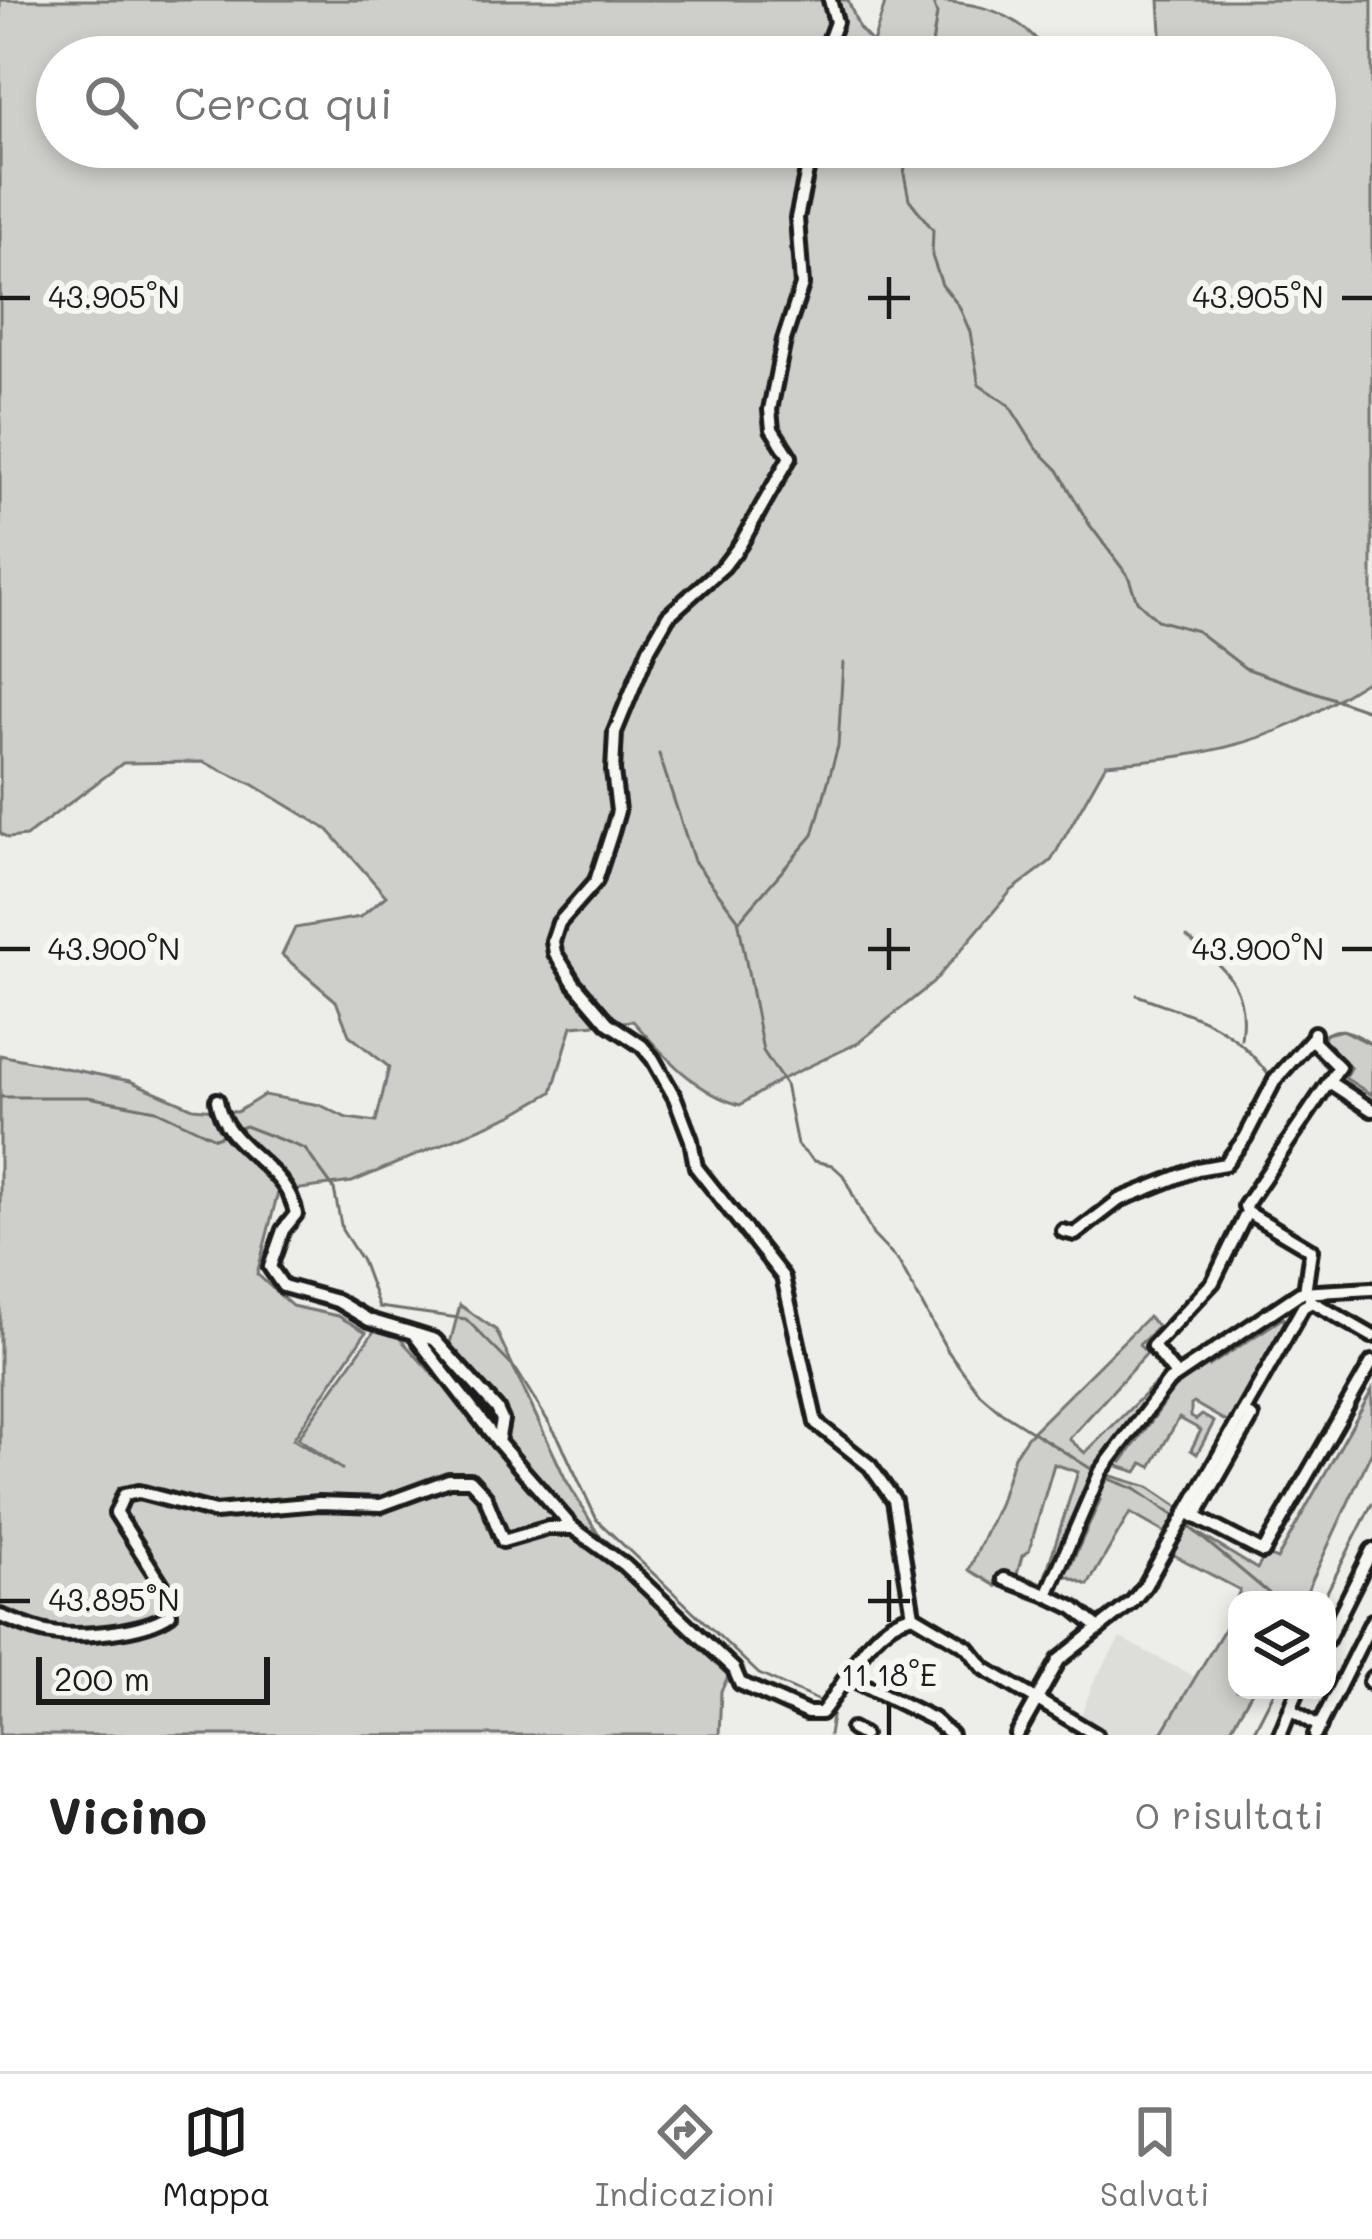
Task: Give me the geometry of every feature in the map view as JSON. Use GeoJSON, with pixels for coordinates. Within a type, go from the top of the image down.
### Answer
{"type":"FeatureCollection","features":[{"type":"Feature","properties":{"kind":"street"},"geometry":{"type":"LineString","coordinates":[[830,0],[836,22],[831,36]]}},
{"type":"Feature","properties":{"kind":"street"},"geometry":{"type":"LineString","coordinates":[[808,168],[797,218],[802,285],[780,355],[770,410],[772,429],[790,457],[740,545],[724,566],[668,616],[649,649],[616,733],[618,811],[596,881],[560,923],[553,941],[574,983],[608,1023],[653,1059],[675,1098],[696,1167],[784,1277],[812,1415],[821,1429],[870,1466],[894,1500],[914,1615]]}},
{"type":"Feature","properties":{"kind":"street"},"geometry":{"type":"LineString","coordinates":[[1064,1231],[1075,1234],[1119,1200],[1154,1184],[1225,1164],[1245,1138],[1275,1080],[1313,1035],[1338,1063],[1252,1193],[1208,1288],[1154,1346],[1176,1375]]}},
{"type":"Feature","properties":{"kind":"street"},"geometry":{"type":"LineString","coordinates":[[1329,1082],[1372,1110]]}},
{"type":"Feature","properties":{"kind":"street"},"geometry":{"type":"LineString","coordinates":[[217,1100],[219,1115],[238,1141],[266,1162],[292,1192],[296,1214],[284,1230],[270,1267],[283,1286],[337,1300],[369,1320],[435,1340],[497,1409],[502,1420],[498,1442]]}},
{"type":"Feature","properties":{"kind":"street"},"geometry":{"type":"LineString","coordinates":[[1017,1735],[1059,1660],[1139,1595],[1252,1417],[1243,1413],[1305,1299],[1311,1250],[1246,1212]]}},
{"type":"Feature","properties":{"kind":"street"},"geometry":{"type":"LineString","coordinates":[[1047,1595],[1102,1471],[1176,1375],[1305,1299],[1372,1289]]}},
{"type":"Feature","properties":{"kind":"street"},"geometry":{"type":"LineString","coordinates":[[1305,1299],[1372,1336]]}},
{"type":"Feature","properties":{"kind":"street"},"geometry":{"type":"LineString","coordinates":[[413,1333],[460,1396],[573,1528],[624,1565],[734,1669],[740,1683],[813,1715],[825,1710],[873,1637],[896,1619],[914,1615],[968,1647],[984,1668],[1096,1735]]}},
{"type":"Feature","properties":{"kind":"street"},"geometry":{"type":"LineString","coordinates":[[1188,1516],[1263,1552],[1372,1362]]}},
{"type":"Feature","properties":{"kind":"street"},"geometry":{"type":"LineString","coordinates":[[460,1396],[475,1384]]}},
{"type":"Feature","properties":{"kind":"street"},"geometry":{"type":"LineString","coordinates":[[0,1616],[49,1633],[86,1635],[157,1623],[170,1614],[166,1592],[116,1513],[124,1495],[140,1492],[215,1512],[319,1503],[381,1505],[449,1480],[470,1480],[485,1496],[503,1541],[548,1528],[573,1528]]}},
{"type":"Feature","properties":{"kind":"street"},"geometry":{"type":"LineString","coordinates":[[1336,1622],[1372,1550]]}},
{"type":"Feature","properties":{"kind":"street"},"geometry":{"type":"LineString","coordinates":[[1004,1579],[1074,1608],[1099,1628]]}},
{"type":"Feature","properties":{"kind":"street"},"geometry":{"type":"LineString","coordinates":[[1290,1709],[1317,1731],[1371,1624]]}},
{"type":"Feature","properties":{"kind":"street"},"geometry":{"type":"LineString","coordinates":[[848,1677],[933,1719],[951,1735]]}},
{"type":"Feature","properties":{"kind":"street"},"geometry":{"type":"LineString","coordinates":[[1280,1735],[1294,1699]]}},
{"type":"Feature","properties":{"kind":"street"},"geometry":{"type":"LineString","coordinates":[[1063,1735],[1070,1720]]}},
{"type":"Feature","properties":{"kind":"shaded area"},"geometry":{"type":"Polygon","coordinates":[[[0,0],[848,0],[866,36],[36,36],[36,168],[1336,168],[1336,36],[1161,36],[1159,0],[1372,0],[1372,682],[1301,721],[1246,742],[1177,757],[1106,764],[1051,861],[1011,891],[933,983],[858,1043],[740,1105],[694,1082],[633,1021],[572,1026],[552,1092],[512,1115],[352,1182],[278,1192],[257,1274],[292,1306],[338,1316],[366,1332],[293,1439],[343,1470],[298,1438],[377,1326],[393,1331],[440,1382],[460,1305],[496,1330],[565,1478],[598,1534],[644,1571],[687,1621],[718,1647],[717,1664],[731,1671],[721,1691],[719,1735],[0,1735],[0,1055],[130,1081],[193,1108],[237,1112],[264,1095],[376,1122],[389,1067],[349,1035],[336,1001],[282,955],[295,928],[360,917],[386,896],[328,830],[254,785],[203,762],[123,763],[26,836],[8,838],[0,833],[0,0]]]}},
{"type":"Feature","properties":{"kind":"shaded area"},"geometry":{"type":"Polygon","coordinates":[[[886,0],[960,3],[1019,24],[1034,36],[875,36],[886,0]]]}},
{"type":"Feature","properties":{"kind":"shaded area"},"geometry":{"type":"Polygon","coordinates":[[[1343,1030],[1372,1045],[1372,1095],[1345,1078],[1351,1068],[1322,1044],[1326,1034],[1343,1030]]]}},
{"type":"Feature","properties":{"kind":"shaded area"},"geometry":{"type":"Polygon","coordinates":[[[1148,1317],[1158,1327],[1139,1345],[1147,1353],[1069,1439],[1085,1453],[1166,1373],[1093,1469],[1045,1590],[1019,1581],[1021,1576],[1043,1583],[1078,1472],[1054,1464],[1029,1551],[1022,1556],[1016,1578],[1001,1575],[996,1586],[969,1570],[1000,1502],[1014,1456],[1027,1437],[1148,1317]]]}},
{"type":"Feature","properties":{"kind":"shaded area"},"geometry":{"type":"Polygon","coordinates":[[[1283,1318],[1286,1324],[1229,1423],[1191,1405],[1191,1417],[1196,1420],[1202,1415],[1214,1422],[1197,1454],[1191,1450],[1201,1430],[1179,1418],[1151,1467],[1143,1463],[1137,1472],[1114,1465],[1122,1462],[1165,1402],[1162,1398],[1206,1363],[1209,1366],[1283,1318]]]}},
{"type":"Feature","properties":{"kind":"shaded area"},"geometry":{"type":"Polygon","coordinates":[[[1372,1390],[1372,1451],[1307,1591],[1240,1591],[1170,1553],[1185,1525],[1257,1569],[1266,1554],[1277,1559],[1372,1390]]]}},
{"type":"Feature","properties":{"kind":"shaded area"},"geometry":{"type":"Polygon","coordinates":[[[1105,1474],[1149,1487],[1180,1508],[1167,1534],[1130,1513],[1088,1585],[1063,1574],[1100,1500],[1094,1497],[1105,1474]]]}},
{"type":"Feature","properties":{"kind":"shaded area"},"geometry":{"type":"Polygon","coordinates":[[[1228,1619],[1228,1699],[1248,1699],[1227,1735],[1161,1735],[1228,1619]]]}},
{"type":"Feature","properties":{"kind":"shaded area"},"geometry":{"type":"Polygon","coordinates":[[[1120,1638],[1195,1677],[1161,1735],[1102,1735],[1079,1721],[1093,1683],[1120,1638]]]}},
{"type":"Feature","properties":{"kind":"waterway"},"geometry":{"type":"LineString","coordinates":[[932,0],[937,14],[933,36]]}},
{"type":"Feature","properties":{"kind":"waterway"},"geometry":{"type":"LineString","coordinates":[[905,168],[909,199],[933,230],[932,256],[942,285],[959,306],[970,332],[979,385],[1009,405],[1036,448],[1058,470],[1089,524],[1128,576],[1137,601],[1157,620],[1197,631],[1245,668],[1372,712]]}},
{"type":"Feature","properties":{"kind":"waterway"},"geometry":{"type":"LineString","coordinates":[[740,920],[813,835],[838,746],[843,663]]}},
{"type":"Feature","properties":{"kind":"waterway"},"geometry":{"type":"LineString","coordinates":[[659,754],[694,861],[738,919],[763,1051],[785,1084],[797,1145],[814,1161],[832,1165],[843,1175],[873,1235],[899,1262],[947,1350],[980,1394],[1096,1472]]}},
{"type":"Feature","properties":{"kind":"waterway"},"geometry":{"type":"LineString","coordinates":[[1187,937],[1231,980],[1241,1005],[1241,1039]]}},
{"type":"Feature","properties":{"kind":"waterway"},"geometry":{"type":"LineString","coordinates":[[1137,995],[1228,1034],[1272,1080]]}},
{"type":"Feature","properties":{"kind":"waterway"},"geometry":{"type":"LineString","coordinates":[[1321,1039],[1340,1030],[1372,1045]]}},
{"type":"Feature","properties":{"kind":"waterway"},"geometry":{"type":"LineString","coordinates":[[1291,1069],[1314,1046]]}},
{"type":"Feature","properties":{"kind":"waterway"},"geometry":{"type":"LineString","coordinates":[[0,1097],[88,1097],[156,1110],[215,1138],[227,1133]]}},
{"type":"Feature","properties":{"kind":"waterway"},"geometry":{"type":"LineString","coordinates":[[237,1129],[245,1126],[305,1149],[334,1189],[342,1230],[362,1261],[379,1307],[466,1319],[517,1371],[559,1439],[597,1520],[759,1674],[817,1700]]}},
{"type":"Feature","properties":{"kind":"waterway"},"geometry":{"type":"LineString","coordinates":[[1104,1477],[1135,1489],[1179,1519]]}},
{"type":"Feature","properties":{"kind":"waterway"},"geometry":{"type":"LineString","coordinates":[[1328,1591],[1372,1504]]}},
{"type":"Feature","properties":{"kind":"waterway"},"geometry":{"type":"LineString","coordinates":[[1187,1525],[1266,1591]]}},
{"type":"Feature","properties":{"kind":"waterway"},"geometry":{"type":"LineString","coordinates":[[1252,1735],[1270,1699]]}},
{"type":"Feature","properties":{"kind":"waterway"},"geometry":{"type":"LineString","coordinates":[[829,1735],[833,1711]]}}]}
